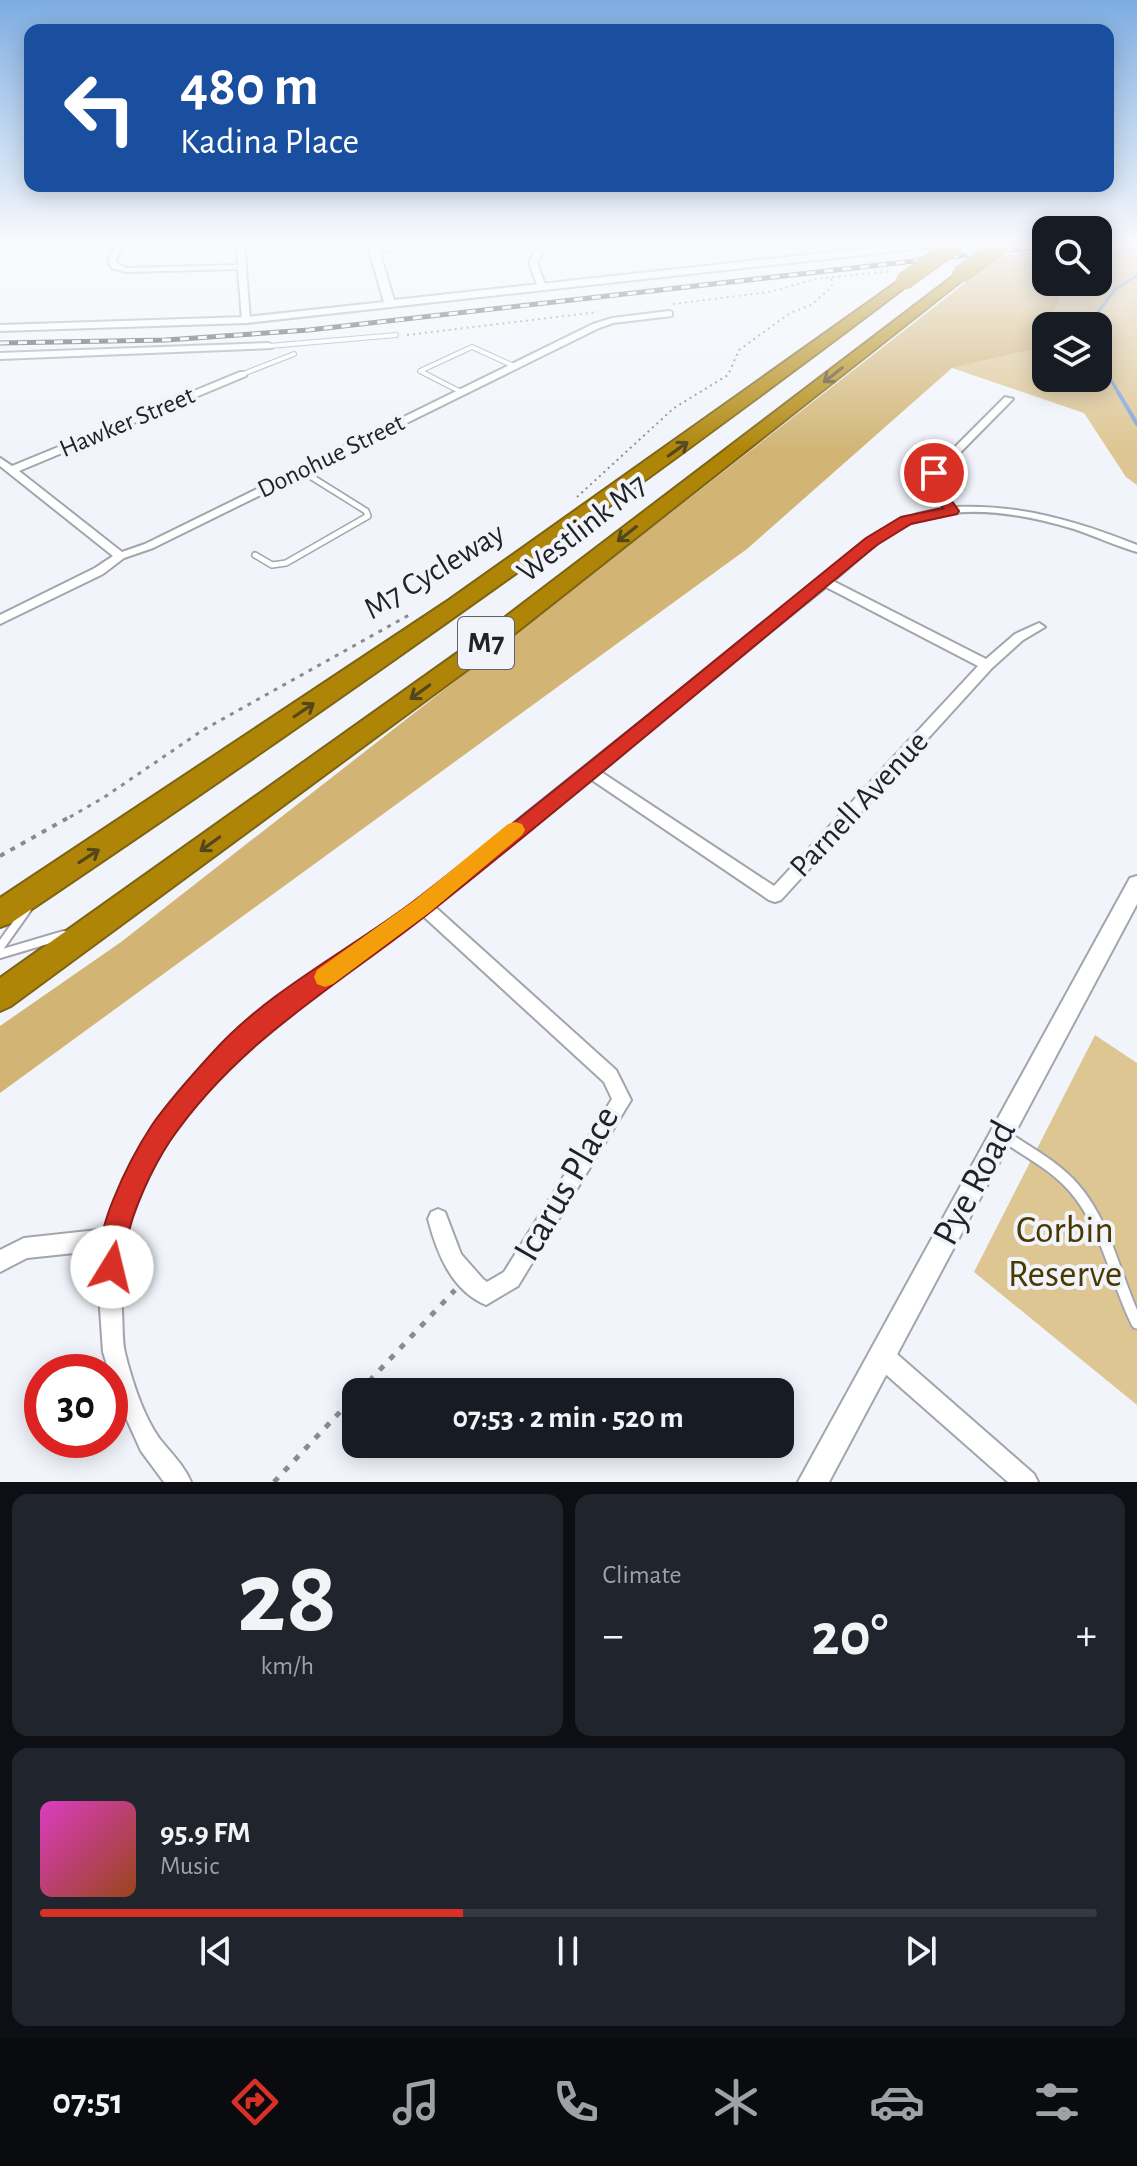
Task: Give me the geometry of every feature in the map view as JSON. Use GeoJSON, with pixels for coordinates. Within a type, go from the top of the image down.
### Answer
{"type":"FeatureCollection","features":[{"type":"Feature","properties":{"kind":"highway","name":"Westlink M7"},"geometry":{"type":"LineString","coordinates":[[0,914],[534,553],[862,312]]}},
{"type":"Feature","properties":{"kind":"highway","name":"Westlink M7"},"geometry":{"type":"LineString","coordinates":[[0,996],[478,650],[912,312]]}},
{"type":"Feature","properties":{"kind":"street"},"geometry":{"type":"LineString","coordinates":[[246,312],[246,320]]}},
{"type":"Feature","properties":{"kind":"street"},"geometry":{"type":"LineString","coordinates":[[0,328],[246,320],[317,312]]}},
{"type":"Feature","properties":{"kind":"street","name":"Donohue Street"},"geometry":{"type":"LineString","coordinates":[[0,620],[99,571],[120,556],[149,546],[596,326],[659,312]]}},
{"type":"Feature","properties":{"kind":"street"},"geometry":{"type":"LineString","coordinates":[[0,356],[269,346]]}},
{"type":"Feature","properties":{"kind":"street","name":"Hawker Street"},"geometry":{"type":"LineString","coordinates":[[11,470],[243,374]]}},
{"type":"Feature","properties":{"kind":"street"},"geometry":{"type":"LineString","coordinates":[[952,511],[932,483],[934,473],[1008,399]]}},
{"type":"Feature","properties":{"kind":"street"},"geometry":{"type":"LineString","coordinates":[[0,461],[120,556]]}},
{"type":"Feature","properties":{"kind":"street"},"geometry":{"type":"LineString","coordinates":[[179,1482],[149,1443],[129,1400],[114,1352],[110,1294],[114,1239],[137,1177],[162,1133],[225,1056],[275,1013],[423,906],[872,541],[898,524],[952,511],[989,510],[1040,516],[1084,528],[1137,549]]}},
{"type":"Feature","properties":{"kind":"street"},"geometry":{"type":"LineString","coordinates":[[824,581],[987,665]]}},
{"type":"Feature","properties":{"kind":"street","name":"Parnell Avenue"},"geometry":{"type":"LineString","coordinates":[[588,770],[775,895],[987,665],[1019,637],[1039,627]]}},
{"type":"Feature","properties":{"kind":"street","name":"Pye Road"},"geometry":{"type":"LineString","coordinates":[[813,1482],[1137,884]]}},
{"type":"Feature","properties":{"kind":"street","name":"Icarus Place"},"geometry":{"type":"LineString","coordinates":[[423,906],[610,1076],[622,1100],[511,1279],[486,1294],[465,1279]]}},
{"type":"Feature","properties":{"kind":"street"},"geometry":{"type":"LineString","coordinates":[[438,1219],[447,1252],[465,1279]]}},
{"type":"Feature","properties":{"kind":"street"},"geometry":{"type":"LineString","coordinates":[[0,1262],[24,1248],[114,1239]]}},
{"type":"Feature","properties":{"kind":"street"},"geometry":{"type":"LineString","coordinates":[[882,1356],[1026,1482]]}},
{"type":"Feature","properties":{"kind":"lane"},"geometry":{"type":"LineString","coordinates":[[269,346],[396,335]]}},
{"type":"Feature","properties":{"kind":"lane"},"geometry":{"type":"LineString","coordinates":[[461,392],[420,371],[472,347],[514,366]]}},
{"type":"Feature","properties":{"kind":"lane"},"geometry":{"type":"LineString","coordinates":[[243,374],[294,354]]}},
{"type":"Feature","properties":{"kind":"lane"},"geometry":{"type":"LineString","coordinates":[[255,555],[272,565],[286,563],[368,516],[366,511],[302,471]]}},
{"type":"Feature","properties":{"kind":"lane"},"geometry":{"type":"LineString","coordinates":[[0,947],[45,885]]}},
{"type":"Feature","properties":{"kind":"lane"},"geometry":{"type":"LineString","coordinates":[[0,954],[97,925]]}},
{"type":"Feature","properties":{"kind":"lane"},"geometry":{"type":"LineString","coordinates":[[1001,1134],[1061,1175],[1080,1196],[1093,1219],[1137,1323]]}},
{"type":"Feature","properties":{"kind":"path"},"geometry":{"type":"LineString","coordinates":[[383,336],[600,312]]}},
{"type":"Feature","properties":{"kind":"path"},"geometry":{"type":"LineString","coordinates":[[584,500],[576,496],[619,456],[674,408],[728,375],[739,350],[792,312]]}},
{"type":"Feature","properties":{"kind":"path","name":"M7 Cycleway"},"geometry":{"type":"LineString","coordinates":[[0,856],[103,798],[203,730],[419,609]]}},
{"type":"Feature","properties":{"kind":"path"},"geometry":{"type":"LineString","coordinates":[[373,1378],[465,1279]]}},
{"type":"Feature","properties":{"kind":"path"},"geometry":{"type":"LineString","coordinates":[[274,1482],[342,1411]]}},
{"type":"Feature","properties":{"kind":"green space"},"geometry":{"type":"Polygon","coordinates":[[[1112,312],[1137,312],[1137,485],[1126,477],[1084,413],[952,368],[1032,350],[1032,392],[1112,392],[1112,312]]]}},
{"type":"Feature","properties":{"kind":"green space","name":"Corbin Reserve"},"geometry":{"type":"Polygon","coordinates":[[[1095,1035],[1137,1063],[1137,1405],[974,1272],[1095,1035]]]}},
{"type":"Feature","properties":{"kind":"shaded area"},"geometry":{"type":"Polygon","coordinates":[[[928,312],[1032,312],[1032,350],[952,368],[747,549],[0,1093],[0,1026],[121,942],[928,312]]]}},
{"type":"Feature","properties":{"kind":"waterway"},"geometry":{"type":"LineString","coordinates":[[1112,382],[1119,394]]}},
{"type":"Feature","properties":{"kind":"waterway"},"geometry":{"type":"LineString","coordinates":[[1118,392],[1137,424]]}},
{"type":"Feature","properties":{"kind":"railway"},"geometry":{"type":"LineString","coordinates":[[0,343],[166,340],[309,330],[466,312]]}},
{"type":"Feature","properties":{"kind":"slow traffic"},"geometry":{"type":"LineString","coordinates":[[325,977],[423,906],[515,830]]}},
{"type":"Feature","properties":{"kind":"route"},"geometry":{"type":"LineString","coordinates":[[112,1267],[114,1239],[137,1177],[162,1133],[189,1096],[225,1056],[275,1013],[423,906],[872,541],[906,520],[952,511],[932,483],[934,473]]}}]}
